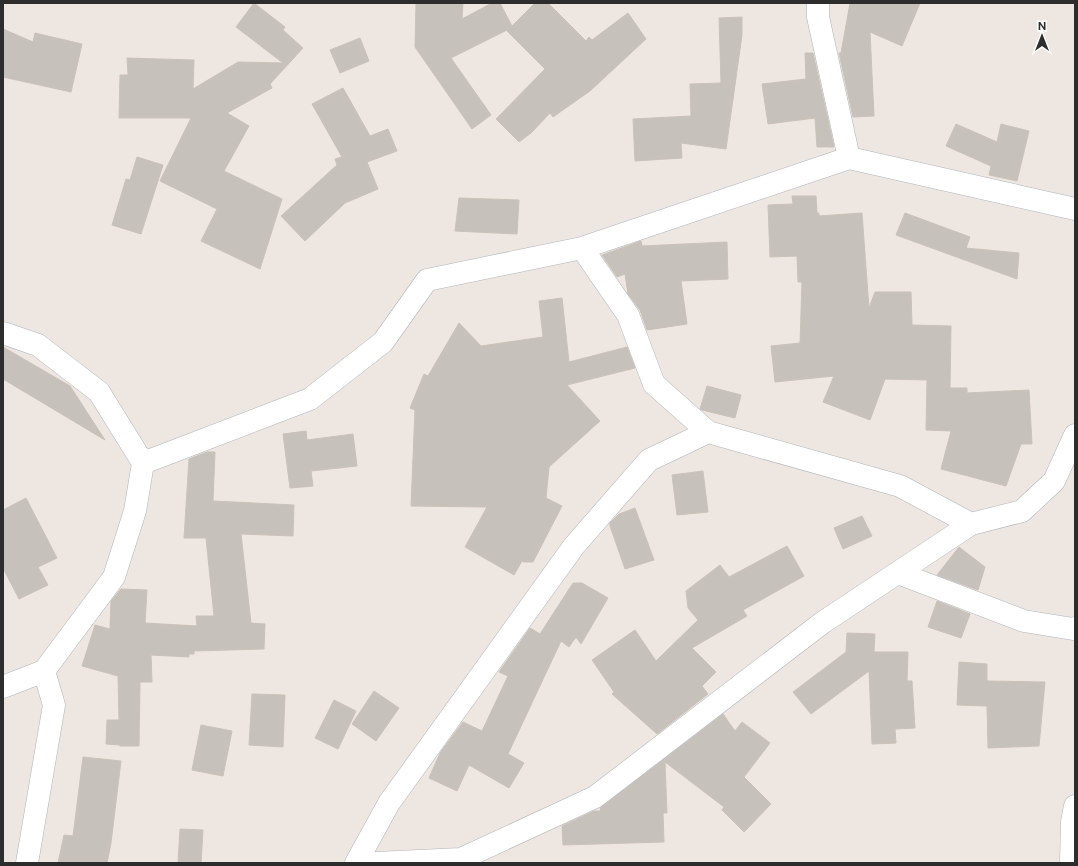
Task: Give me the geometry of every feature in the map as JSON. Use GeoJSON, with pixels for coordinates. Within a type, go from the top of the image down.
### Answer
{"type":"FeatureCollection","features":[{"type":"Feature","properties":{"kind":"street"},"geometry":{"type":"LineString","coordinates":[[818,3],[818,17],[848,158]]}},
{"type":"Feature","properties":{"kind":"street"},"geometry":{"type":"LineString","coordinates":[[143,463],[310,398],[383,342],[427,280],[582,248],[848,158],[1075,209]]}},
{"type":"Feature","properties":{"kind":"street"},"geometry":{"type":"LineString","coordinates":[[582,248],[628,315],[654,384],[708,432],[900,486],[971,524]]}},
{"type":"Feature","properties":{"kind":"street"},"geometry":{"type":"LineString","coordinates":[[3,333],[38,344],[99,392],[143,463],[135,511],[114,577],[44,671],[3,687]]}},
{"type":"Feature","properties":{"kind":"street"},"geometry":{"type":"LineString","coordinates":[[356,863],[389,803],[574,546],[649,460],[708,432]]}},
{"type":"Feature","properties":{"kind":"street"},"geometry":{"type":"LineString","coordinates":[[376,863],[461,859],[595,797],[822,623],[898,572],[971,524],[1022,511],[1054,481],[1075,434]]}},
{"type":"Feature","properties":{"kind":"street"},"geometry":{"type":"LineString","coordinates":[[898,572],[1024,621],[1074,635]]}},
{"type":"Feature","properties":{"kind":"street"},"geometry":{"type":"LineString","coordinates":[[27,863],[54,705],[44,671]]}},
{"type":"Feature","properties":{"kind":"street"},"geometry":{"type":"LineString","coordinates":[[1070,863],[1072,822],[1075,806]]}},
{"type":"Feature","properties":{"kind":"building"},"geometry":{"type":"Polygon","coordinates":[[[254,3],[285,27],[283,30],[303,48],[270,84],[272,88],[227,113],[249,126],[224,171],[282,199],[260,269],[201,241],[217,209],[160,181],[191,118],[119,118],[120,75],[128,75],[127,58],[194,60],[193,89],[238,62],[283,63],[236,27],[254,3]]]}},
{"type":"Feature","properties":{"kind":"building"},"geometry":{"type":"Polygon","coordinates":[[[416,3],[463,3],[462,19],[492,3],[500,3],[512,26],[535,3],[548,3],[586,41],[589,37],[592,40],[628,13],[646,39],[590,91],[553,117],[550,113],[531,133],[519,142],[496,119],[545,69],[507,31],[509,29],[451,58],[491,115],[472,129],[415,47],[416,3]]]}},
{"type":"Feature","properties":{"kind":"building"},"geometry":{"type":"Polygon","coordinates":[[[850,3],[920,3],[902,46],[870,32],[874,116],[853,117],[839,53],[841,53],[850,3]]]}},
{"type":"Feature","properties":{"kind":"building"},"geometry":{"type":"Polygon","coordinates":[[[742,17],[742,35],[726,149],[681,143],[682,158],[635,161],[633,119],[691,116],[690,84],[721,83],[719,18],[742,17]]]}},
{"type":"Feature","properties":{"kind":"building"},"geometry":{"type":"Polygon","coordinates":[[[3,29],[33,42],[35,33],[82,44],[71,92],[3,77],[3,29]]]}},
{"type":"Feature","properties":{"kind":"building"},"geometry":{"type":"Polygon","coordinates":[[[360,38],[369,61],[340,73],[330,50],[360,38]]]}},
{"type":"Feature","properties":{"kind":"building"},"geometry":{"type":"Polygon","coordinates":[[[805,53],[813,53],[834,147],[817,147],[815,118],[768,124],[762,84],[806,79],[805,53]]]}},
{"type":"Feature","properties":{"kind":"building"},"geometry":{"type":"Polygon","coordinates":[[[343,88],[370,136],[388,129],[397,151],[367,162],[378,189],[345,203],[305,241],[281,216],[337,165],[335,159],[342,157],[312,104],[343,88]]]}},
{"type":"Feature","properties":{"kind":"building"},"geometry":{"type":"Polygon","coordinates":[[[956,124],[997,142],[1001,124],[1029,131],[1017,181],[989,175],[991,166],[946,146],[956,124]]]}},
{"type":"Feature","properties":{"kind":"building"},"geometry":{"type":"Polygon","coordinates":[[[137,157],[163,165],[141,234],[112,225],[126,179],[130,180],[137,157]]]}},
{"type":"Feature","properties":{"kind":"building"},"geometry":{"type":"Polygon","coordinates":[[[792,196],[816,196],[817,213],[819,213],[819,216],[862,213],[869,308],[875,292],[911,292],[912,325],[951,326],[950,388],[967,388],[967,393],[1029,390],[1032,444],[1021,444],[1006,486],[941,469],[951,431],[926,430],[927,380],[885,379],[870,420],[823,402],[834,376],[775,382],[771,346],[800,343],[802,282],[798,282],[797,256],[770,257],[768,205],[793,204],[792,196]]]}},
{"type":"Feature","properties":{"kind":"building"},"geometry":{"type":"Polygon","coordinates":[[[459,198],[519,200],[517,234],[455,231],[459,198]]]}},
{"type":"Feature","properties":{"kind":"building"},"geometry":{"type":"Polygon","coordinates":[[[905,213],[970,237],[966,248],[1019,253],[1017,279],[896,235],[905,213]]]}},
{"type":"Feature","properties":{"kind":"building"},"geometry":{"type":"Polygon","coordinates":[[[641,241],[642,246],[727,242],[728,279],[681,281],[687,324],[647,330],[640,310],[628,294],[625,274],[617,277],[602,255],[641,241]]]}},
{"type":"Feature","properties":{"kind":"building"},"geometry":{"type":"Polygon","coordinates":[[[562,298],[569,362],[627,347],[635,368],[567,385],[600,421],[549,467],[546,498],[562,506],[533,562],[522,561],[514,575],[465,547],[487,507],[411,506],[415,410],[410,408],[424,374],[428,376],[459,323],[481,346],[543,337],[539,301],[562,298]]]}},
{"type":"Feature","properties":{"kind":"building"},"geometry":{"type":"Polygon","coordinates":[[[3,347],[70,386],[105,440],[3,379],[3,347]]]}},
{"type":"Feature","properties":{"kind":"building"},"geometry":{"type":"Polygon","coordinates":[[[707,386],[741,395],[735,418],[700,409],[707,386]]]}},
{"type":"Feature","properties":{"kind":"building"},"geometry":{"type":"Polygon","coordinates":[[[306,431],[307,440],[353,434],[357,466],[311,471],[313,486],[290,488],[283,434],[306,431]]]}},
{"type":"Feature","properties":{"kind":"building"},"geometry":{"type":"Polygon","coordinates":[[[207,452],[215,452],[213,501],[294,505],[293,536],[241,534],[251,623],[265,624],[264,649],[194,651],[194,654],[189,654],[189,657],[151,655],[152,682],[140,682],[139,746],[106,744],[107,720],[119,720],[118,676],[82,666],[95,625],[110,629],[111,601],[121,589],[147,590],[145,623],[197,626],[196,616],[214,616],[206,538],[184,538],[189,459],[207,452]]]}},
{"type":"Feature","properties":{"kind":"building"},"geometry":{"type":"Polygon","coordinates":[[[703,471],[708,512],[677,515],[672,475],[703,471]]]}},
{"type":"Feature","properties":{"kind":"building"},"geometry":{"type":"Polygon","coordinates":[[[26,498],[57,558],[38,567],[48,585],[19,599],[3,568],[3,510],[26,498]]]}},
{"type":"Feature","properties":{"kind":"building"},"geometry":{"type":"Polygon","coordinates":[[[635,508],[654,560],[625,569],[610,523],[619,514],[635,508]]]}},
{"type":"Feature","properties":{"kind":"building"},"geometry":{"type":"Polygon","coordinates":[[[862,516],[872,536],[843,549],[834,528],[862,516]]]}},
{"type":"Feature","properties":{"kind":"building"},"geometry":{"type":"Polygon","coordinates":[[[787,546],[804,576],[743,610],[747,616],[692,648],[716,672],[702,686],[708,694],[657,734],[612,694],[614,692],[592,660],[635,630],[656,661],[698,620],[688,608],[686,591],[720,565],[729,577],[787,546]]]}},
{"type":"Feature","properties":{"kind":"building"},"geometry":{"type":"Polygon","coordinates":[[[959,547],[985,567],[978,590],[937,575],[959,547]]]}},
{"type":"Feature","properties":{"kind":"building"},"geometry":{"type":"Polygon","coordinates":[[[573,583],[582,583],[608,598],[581,644],[576,637],[569,647],[561,641],[508,754],[524,763],[509,788],[469,765],[457,791],[429,778],[440,753],[463,722],[482,731],[508,676],[499,672],[530,628],[540,634],[573,583]]]}},
{"type":"Feature","properties":{"kind":"building"},"geometry":{"type":"Polygon","coordinates":[[[937,601],[970,614],[961,638],[928,627],[937,601]]]}},
{"type":"Feature","properties":{"kind":"building"},"geometry":{"type":"Polygon","coordinates":[[[847,633],[875,634],[874,652],[908,652],[907,681],[912,681],[915,728],[895,729],[896,743],[872,744],[869,671],[811,714],[793,692],[846,652],[847,633]]]}},
{"type":"Feature","properties":{"kind":"building"},"geometry":{"type":"Polygon","coordinates":[[[959,662],[987,664],[987,681],[1045,682],[1039,746],[988,748],[987,706],[957,705],[959,662]]]}},
{"type":"Feature","properties":{"kind":"building"},"geometry":{"type":"Polygon","coordinates":[[[374,691],[399,708],[376,741],[352,724],[374,691]]]}},
{"type":"Feature","properties":{"kind":"building"},"geometry":{"type":"Polygon","coordinates":[[[252,694],[285,695],[283,747],[249,745],[252,694]]]}},
{"type":"Feature","properties":{"kind":"building"},"geometry":{"type":"Polygon","coordinates":[[[334,700],[356,711],[338,749],[315,738],[334,700]]]}},
{"type":"Feature","properties":{"kind":"building"},"geometry":{"type":"Polygon","coordinates":[[[723,714],[735,731],[742,722],[770,743],[744,777],[771,804],[744,832],[722,810],[724,807],[665,762],[667,813],[663,813],[664,842],[563,845],[562,826],[594,811],[601,811],[600,808],[723,714]]]}},
{"type":"Feature","properties":{"kind":"building"},"geometry":{"type":"Polygon","coordinates":[[[201,725],[232,731],[223,776],[192,770],[201,725]]]}},
{"type":"Feature","properties":{"kind":"building"},"geometry":{"type":"Polygon","coordinates":[[[83,757],[121,761],[111,843],[107,863],[58,863],[64,835],[73,836],[83,757]]]}},
{"type":"Feature","properties":{"kind":"building"},"geometry":{"type":"Polygon","coordinates":[[[180,829],[203,830],[201,863],[178,863],[180,829]]]}}]}
